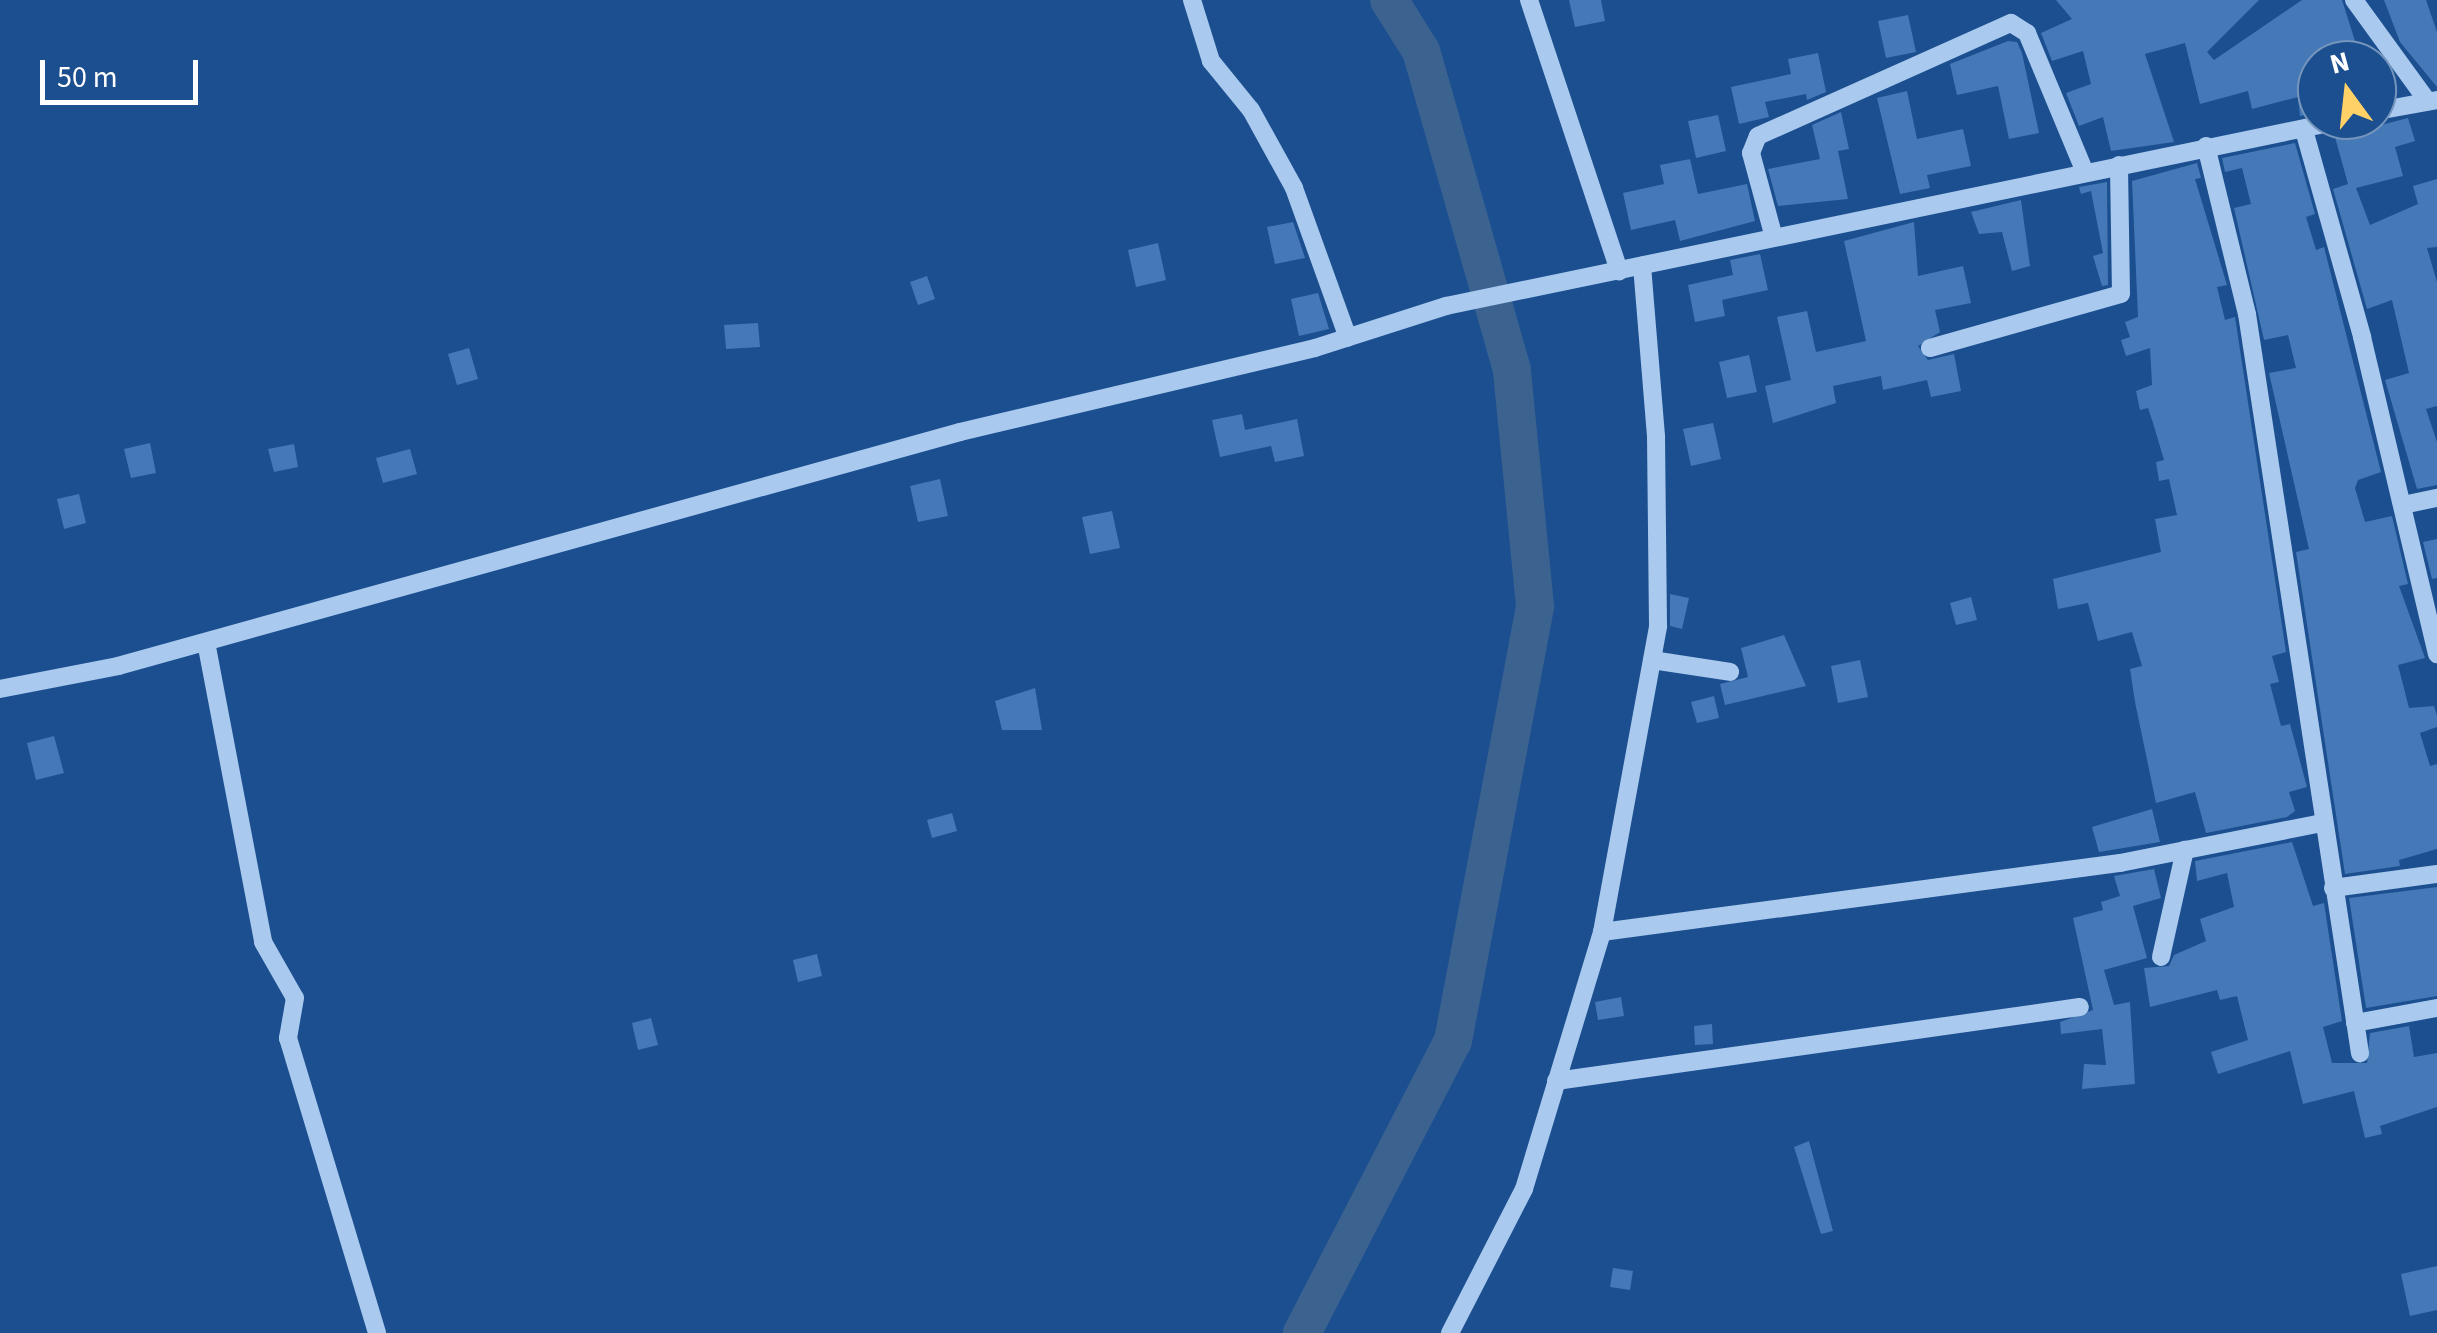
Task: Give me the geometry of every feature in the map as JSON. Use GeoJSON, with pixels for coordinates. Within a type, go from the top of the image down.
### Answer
{"type":"FeatureCollection","features":[{"type":"Feature","properties":{"kind":"street"},"geometry":{"type":"LineString","coordinates":[[1192,0],[1211,61],[1251,110],[1294,188],[1348,338]]}},
{"type":"Feature","properties":{"kind":"street"},"geometry":{"type":"LineString","coordinates":[[1529,0],[1619,270]]}},
{"type":"Feature","properties":{"kind":"street"},"geometry":{"type":"LineString","coordinates":[[2354,0],[2431,99],[2397,107]]}},
{"type":"Feature","properties":{"kind":"street"},"geometry":{"type":"LineString","coordinates":[[1774,234],[1751,153],[1758,136],[2011,24],[2026,33],[2086,172]]}},
{"type":"Feature","properties":{"kind":"street"},"geometry":{"type":"LineString","coordinates":[[0,690],[206,642],[960,432],[1348,338],[1446,306],[1774,234],[1862,222],[2206,146],[2297,131]]}},
{"type":"Feature","properties":{"kind":"street"},"geometry":{"type":"LineString","coordinates":[[2307,140],[2403,505],[2437,654]]}},
{"type":"Feature","properties":{"kind":"street"},"geometry":{"type":"LineString","coordinates":[[2206,146],[2247,314],[2360,1053]]}},
{"type":"Feature","properties":{"kind":"street"},"geometry":{"type":"LineString","coordinates":[[1930,348],[2121,294],[2119,165]]}},
{"type":"Feature","properties":{"kind":"street"},"geometry":{"type":"LineString","coordinates":[[1450,1333],[1524,1188],[1602,932],[1652,660],[1658,626],[1656,436],[1642,266]]}},
{"type":"Feature","properties":{"kind":"street"},"geometry":{"type":"LineString","coordinates":[[2403,505],[2437,498]]}},
{"type":"Feature","properties":{"kind":"street"},"geometry":{"type":"LineString","coordinates":[[206,642],[263,942],[295,998],[288,1038],[377,1333]]}},
{"type":"Feature","properties":{"kind":"street"},"geometry":{"type":"LineString","coordinates":[[1652,660],[1730,672]]}},
{"type":"Feature","properties":{"kind":"street"},"geometry":{"type":"LineString","coordinates":[[1602,932],[2185,850],[2322,823]]}},
{"type":"Feature","properties":{"kind":"street"},"geometry":{"type":"LineString","coordinates":[[2161,957],[2185,850]]}},
{"type":"Feature","properties":{"kind":"street"},"geometry":{"type":"LineString","coordinates":[[2333,888],[2437,874]]}},
{"type":"Feature","properties":{"kind":"street"},"geometry":{"type":"LineString","coordinates":[[1556,1082],[2080,1007]]}},
{"type":"Feature","properties":{"kind":"street"},"geometry":{"type":"LineString","coordinates":[[2355,1023],[2437,1008]]}},
{"type":"Feature","properties":{"kind":"building"},"geometry":{"type":"Polygon","coordinates":[[[1569,0],[1601,0],[1605,21],[1575,27],[1569,0]]]}},
{"type":"Feature","properties":{"kind":"building"},"geometry":{"type":"Polygon","coordinates":[[[2056,0],[2259,0],[2207,52],[2214,60],[2302,0],[2342,0],[2355,40],[2297,40],[2297,97],[2252,109],[2248,91],[2200,104],[2185,43],[2145,54],[2174,142],[2111,151],[2103,117],[2079,126],[2066,93],[2091,84],[2083,51],[2052,61],[2041,33],[2072,19],[2056,0]]]}},
{"type":"Feature","properties":{"kind":"building"},"geometry":{"type":"Polygon","coordinates":[[[2384,0],[2426,0],[2437,32],[2437,87],[2400,42],[2384,0]]]}},
{"type":"Feature","properties":{"kind":"building"},"geometry":{"type":"Polygon","coordinates":[[[1908,15],[1916,52],[1886,58],[1878,21],[1908,15]]]}},
{"type":"Feature","properties":{"kind":"building"},"geometry":{"type":"Polygon","coordinates":[[[2008,41],[2017,42],[2022,53],[2039,133],[2009,139],[1998,86],[1957,95],[1950,64],[2008,41]]]}},
{"type":"Feature","properties":{"kind":"building"},"geometry":{"type":"Polygon","coordinates":[[[1818,53],[1826,92],[1807,100],[1806,94],[1765,102],[1769,117],[1739,124],[1731,87],[1791,74],[1788,59],[1818,53]]]}},
{"type":"Feature","properties":{"kind":"building"},"geometry":{"type":"Polygon","coordinates":[[[1907,91],[1917,139],[1963,129],[1971,166],[1927,175],[1930,188],[1900,194],[1877,98],[1907,91]]]}},
{"type":"Feature","properties":{"kind":"building"},"geometry":{"type":"Polygon","coordinates":[[[1841,112],[1849,149],[1838,151],[1848,199],[1778,206],[1768,169],[1820,159],[1812,125],[1841,112]]]}},
{"type":"Feature","properties":{"kind":"building"},"geometry":{"type":"Polygon","coordinates":[[[1718,115],[1726,151],[1696,158],[1688,121],[1718,115]]]}},
{"type":"Feature","properties":{"kind":"building"},"geometry":{"type":"Polygon","coordinates":[[[2408,118],[2415,141],[2395,147],[2403,176],[2356,188],[2370,225],[2418,204],[2413,186],[2437,179],[2437,247],[2427,248],[2437,282],[2437,406],[2426,409],[2437,442],[2437,485],[2417,489],[2385,380],[2409,373],[2392,300],[2367,309],[2333,189],[2348,184],[2336,140],[2397,140],[2397,121],[2408,118]]]}},
{"type":"Feature","properties":{"kind":"building"},"geometry":{"type":"Polygon","coordinates":[[[2295,143],[2315,214],[2306,217],[2316,250],[2324,247],[2381,472],[2358,480],[2355,488],[2365,522],[2392,516],[2408,584],[2399,586],[2425,658],[2398,665],[2409,708],[2434,706],[2437,715],[2437,727],[2420,733],[2430,766],[2437,764],[2437,849],[2399,860],[2400,866],[2345,874],[2296,552],[2309,549],[2269,373],[2296,368],[2288,335],[2264,340],[2234,208],[2251,204],[2242,168],[2225,172],[2222,158],[2295,143]]]}},
{"type":"Feature","properties":{"kind":"building"},"geometry":{"type":"Polygon","coordinates":[[[1690,159],[1698,194],[1747,184],[1755,221],[1680,241],[1675,220],[1631,230],[1623,193],[1664,184],[1660,165],[1690,159]]]}},
{"type":"Feature","properties":{"kind":"building"},"geometry":{"type":"Polygon","coordinates":[[[2197,163],[2201,178],[2195,179],[2227,285],[2217,287],[2225,320],[2235,317],[2286,652],[2272,656],[2279,682],[2270,684],[2281,726],[2290,724],[2307,787],[2289,792],[2295,811],[2287,817],[2206,833],[2195,792],[2156,803],[2130,669],[2142,666],[2132,632],[2098,641],[2088,603],[2058,609],[2053,579],[2161,552],[2155,519],[2177,515],[2169,479],[2159,481],[2156,462],[2164,460],[2148,408],[2140,410],[2136,391],[2152,385],[2150,348],[2126,356],[2121,340],[2130,337],[2125,322],[2138,317],[2132,181],[2197,163]]]}},
{"type":"Feature","properties":{"kind":"building"},"geometry":{"type":"Polygon","coordinates":[[[2107,182],[2108,285],[2102,286],[2093,256],[2103,253],[2091,191],[2081,194],[2079,187],[2107,182]]]}},
{"type":"Feature","properties":{"kind":"building"},"geometry":{"type":"Polygon","coordinates":[[[2021,200],[2030,266],[2012,271],[2002,232],[1979,234],[1971,212],[2021,200]]]}},
{"type":"Feature","properties":{"kind":"building"},"geometry":{"type":"Polygon","coordinates":[[[1293,222],[1305,258],[1275,264],[1267,227],[1293,222]]]}},
{"type":"Feature","properties":{"kind":"building"},"geometry":{"type":"Polygon","coordinates":[[[1914,222],[1918,276],[1963,266],[1971,303],[1935,310],[1940,332],[1918,346],[1928,360],[1954,354],[1961,391],[1931,397],[1927,380],[1883,390],[1881,376],[1833,386],[1836,403],[1773,423],[1765,386],[1791,380],[1777,317],[1807,311],[1816,352],[1866,341],[1844,241],[1914,222]]]}},
{"type":"Feature","properties":{"kind":"building"},"geometry":{"type":"Polygon","coordinates":[[[1158,243],[1166,280],[1136,287],[1128,250],[1158,243]]]}},
{"type":"Feature","properties":{"kind":"building"},"geometry":{"type":"Polygon","coordinates":[[[1760,254],[1768,290],[1722,300],[1725,316],[1695,322],[1688,285],[1733,275],[1730,260],[1760,254]]]}},
{"type":"Feature","properties":{"kind":"building"},"geometry":{"type":"Polygon","coordinates":[[[927,276],[935,299],[918,305],[910,282],[927,276]]]}},
{"type":"Feature","properties":{"kind":"building"},"geometry":{"type":"Polygon","coordinates":[[[1318,293],[1329,329],[1299,336],[1291,299],[1318,293]]]}},
{"type":"Feature","properties":{"kind":"building"},"geometry":{"type":"Polygon","coordinates":[[[758,323],[760,347],[726,349],[724,325],[758,323]]]}},
{"type":"Feature","properties":{"kind":"building"},"geometry":{"type":"Polygon","coordinates":[[[469,348],[478,379],[457,385],[448,354],[469,348]]]}},
{"type":"Feature","properties":{"kind":"building"},"geometry":{"type":"Polygon","coordinates":[[[1749,355],[1757,392],[1727,398],[1719,362],[1749,355]]]}},
{"type":"Feature","properties":{"kind":"building"},"geometry":{"type":"Polygon","coordinates":[[[1242,414],[1245,430],[1297,419],[1304,456],[1275,462],[1271,446],[1220,457],[1212,420],[1242,414]]]}},
{"type":"Feature","properties":{"kind":"building"},"geometry":{"type":"Polygon","coordinates":[[[1713,423],[1721,459],[1691,466],[1683,429],[1713,423]]]}},
{"type":"Feature","properties":{"kind":"building"},"geometry":{"type":"Polygon","coordinates":[[[150,443],[156,473],[131,478],[124,449],[150,443]]]}},
{"type":"Feature","properties":{"kind":"building"},"geometry":{"type":"Polygon","coordinates":[[[294,444],[298,467],[274,472],[268,449],[294,444]]]}},
{"type":"Feature","properties":{"kind":"building"},"geometry":{"type":"Polygon","coordinates":[[[410,449],[417,474],[383,483],[376,458],[410,449]]]}},
{"type":"Feature","properties":{"kind":"building"},"geometry":{"type":"Polygon","coordinates":[[[940,479],[948,516],[918,522],[910,486],[940,479]]]}},
{"type":"Feature","properties":{"kind":"building"},"geometry":{"type":"Polygon","coordinates":[[[79,494],[86,523],[64,529],[57,499],[79,494]]]}},
{"type":"Feature","properties":{"kind":"building"},"geometry":{"type":"Polygon","coordinates":[[[1112,511],[1120,548],[1090,554],[1082,517],[1112,511]]]}},
{"type":"Feature","properties":{"kind":"building"},"geometry":{"type":"Polygon","coordinates":[[[2437,539],[2437,578],[2432,579],[2423,542],[2437,539]]]}},
{"type":"Feature","properties":{"kind":"building"},"geometry":{"type":"Polygon","coordinates":[[[1670,594],[1689,598],[1682,629],[1670,626],[1670,594]]]}},
{"type":"Feature","properties":{"kind":"building"},"geometry":{"type":"Polygon","coordinates":[[[1971,597],[1977,620],[1956,625],[1950,603],[1971,597]]]}},
{"type":"Feature","properties":{"kind":"building"},"geometry":{"type":"Polygon","coordinates":[[[1784,635],[1806,686],[1725,705],[1720,684],[1748,677],[1741,648],[1784,635]]]}},
{"type":"Feature","properties":{"kind":"building"},"geometry":{"type":"Polygon","coordinates":[[[1860,660],[1868,697],[1838,703],[1831,666],[1860,660]]]}},
{"type":"Feature","properties":{"kind":"building"},"geometry":{"type":"Polygon","coordinates":[[[1035,688],[1042,730],[1002,730],[995,701],[1035,688]]]}},
{"type":"Feature","properties":{"kind":"building"},"geometry":{"type":"Polygon","coordinates":[[[1714,696],[1719,718],[1697,723],[1691,702],[1714,696]]]}},
{"type":"Feature","properties":{"kind":"building"},"geometry":{"type":"Polygon","coordinates":[[[54,736],[64,773],[36,780],[27,743],[54,736]]]}},
{"type":"Feature","properties":{"kind":"building"},"geometry":{"type":"Polygon","coordinates":[[[2152,809],[2160,842],[2099,852],[2092,827],[2152,809]]]}},
{"type":"Feature","properties":{"kind":"building"},"geometry":{"type":"Polygon","coordinates":[[[952,813],[957,831],[932,838],[927,820],[952,813]]]}},
{"type":"Feature","properties":{"kind":"building"},"geometry":{"type":"Polygon","coordinates":[[[2292,842],[2313,906],[2324,903],[2342,1021],[2323,1027],[2332,1063],[2367,1063],[2370,1033],[2409,1026],[2414,1057],[2437,1053],[2437,1107],[2380,1126],[2382,1134],[2365,1138],[2354,1091],[2303,1104],[2290,1051],[2218,1074],[2211,1052],[2248,1040],[2237,996],[2220,1000],[2217,990],[2150,1007],[2144,968],[2169,966],[2174,955],[2206,941],[2200,919],[2234,907],[2227,873],[2197,881],[2195,861],[2292,842]]]}},
{"type":"Feature","properties":{"kind":"building"},"geometry":{"type":"Polygon","coordinates":[[[2154,869],[2161,898],[2133,906],[2147,958],[2104,970],[2114,1005],[2130,1002],[2135,1084],[2082,1089],[2084,1064],[2106,1065],[2102,1029],[2061,1034],[2060,1022],[2093,1010],[2073,918],[2103,910],[2101,902],[2120,896],[2114,876],[2154,869]]]}},
{"type":"Feature","properties":{"kind":"building"},"geometry":{"type":"Polygon","coordinates":[[[2437,887],[2437,996],[2366,1008],[2349,898],[2437,887]]]}},
{"type":"Feature","properties":{"kind":"building"},"geometry":{"type":"Polygon","coordinates":[[[817,954],[822,976],[798,982],[793,960],[817,954]]]}},
{"type":"Feature","properties":{"kind":"building"},"geometry":{"type":"Polygon","coordinates":[[[1621,997],[1624,1016],[1598,1020],[1595,1002],[1621,997]]]}},
{"type":"Feature","properties":{"kind":"building"},"geometry":{"type":"Polygon","coordinates":[[[651,1018],[658,1045],[638,1050],[632,1023],[651,1018]]]}},
{"type":"Feature","properties":{"kind":"building"},"geometry":{"type":"Polygon","coordinates":[[[1712,1024],[1713,1044],[1695,1045],[1694,1026],[1712,1024]]]}},
{"type":"Feature","properties":{"kind":"building"},"geometry":{"type":"Polygon","coordinates":[[[1809,1141],[1833,1231],[1821,1234],[1794,1147],[1809,1141]]]}},
{"type":"Feature","properties":{"kind":"building"},"geometry":{"type":"Polygon","coordinates":[[[2437,1266],[2437,1310],[2410,1316],[2401,1274],[2437,1266]]]}},
{"type":"Feature","properties":{"kind":"building"},"geometry":{"type":"Polygon","coordinates":[[[1613,1268],[1633,1271],[1630,1290],[1610,1287],[1613,1268]]]}},
{"type":"Feature","properties":{"kind":"waterway"},"geometry":{"type":"LineString","coordinates":[[1302,1333],[1453,1041],[1535,606],[1512,370],[1421,51],[1389,0]]}}]}
